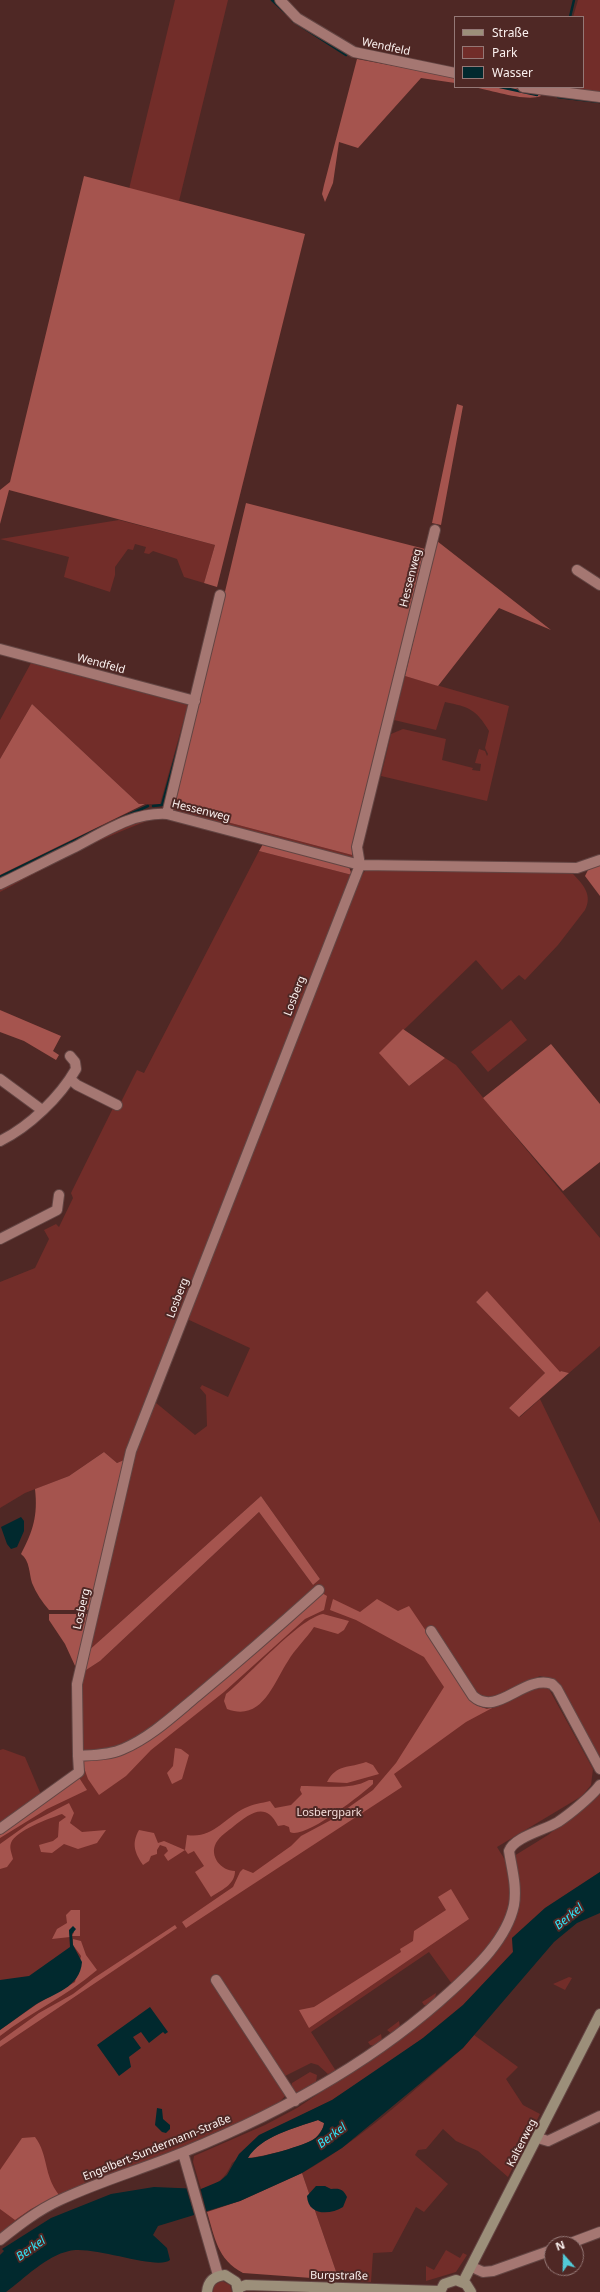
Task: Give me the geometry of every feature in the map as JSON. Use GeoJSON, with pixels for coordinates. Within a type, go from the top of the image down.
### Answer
{"type":"FeatureCollection","features":[{"type":"Feature","properties":{"kind":"street","name":"Wendfeld"},"geometry":{"type":"LineString","coordinates":[[280,0],[297,18],[354,52],[454,73]]}},
{"type":"Feature","properties":{"kind":"street"},"geometry":{"type":"LineString","coordinates":[[531,88],[600,97]]}},
{"type":"Feature","properties":{"kind":"street","name":"Hessenweg"},"geometry":{"type":"LineString","coordinates":[[360,865],[357,847],[435,530]]}},
{"type":"Feature","properties":{"kind":"street"},"geometry":{"type":"LineString","coordinates":[[577,570],[600,585]]}},
{"type":"Feature","properties":{"kind":"street"},"geometry":{"type":"LineString","coordinates":[[166,814],[220,595]]}},
{"type":"Feature","properties":{"kind":"street","name":"Wendfeld"},"geometry":{"type":"LineString","coordinates":[[0,650],[195,701]]}},
{"type":"Feature","properties":{"kind":"street","name":"Hessenweg"},"geometry":{"type":"LineString","coordinates":[[0,884],[136,817],[153,813],[166,814],[360,865],[577,868],[600,860]]}},
{"type":"Feature","properties":{"kind":"street","name":"Losberg"},"geometry":{"type":"LineString","coordinates":[[0,1829],[79,1772],[77,1684],[131,1451],[360,865]]}},
{"type":"Feature","properties":{"kind":"street"},"geometry":{"type":"LineString","coordinates":[[0,1141],[20,1130],[60,1093],[76,1068],[70,1056]]}},
{"type":"Feature","properties":{"kind":"street"},"geometry":{"type":"LineString","coordinates":[[0,1079],[42,1110]]}},
{"type":"Feature","properties":{"kind":"street"},"geometry":{"type":"LineString","coordinates":[[70,1079],[77,1085],[117,1104]]}},
{"type":"Feature","properties":{"kind":"street"},"geometry":{"type":"LineString","coordinates":[[0,1239],[57,1210],[59,1195]]}},
{"type":"Feature","properties":{"kind":"street"},"geometry":{"type":"LineString","coordinates":[[78,1756],[122,1750],[145,1737],[255,1648],[319,1590]]}},
{"type":"Feature","properties":{"kind":"street"},"geometry":{"type":"LineString","coordinates":[[431,1631],[473,1696],[478,1701],[485,1704],[495,1702],[535,1682],[552,1684],[557,1690],[600,1769]]}},
{"type":"Feature","properties":{"kind":"street","name":"Engelbert-Sundermann-Straße"},"geometry":{"type":"LineString","coordinates":[[0,2240],[38,2212],[60,2200],[183,2153],[295,2101],[408,2027],[444,1998],[481,1962],[506,1926],[514,1906],[515,1884],[509,1851],[510,1847],[520,1840],[559,1821],[600,1785]]}},
{"type":"Feature","properties":{"kind":"street"},"geometry":{"type":"LineString","coordinates":[[216,1980],[295,2101]]}},
{"type":"Feature","properties":{"kind":"street","name":"Kalterweg"},"geometry":{"type":"LineString","coordinates":[[463,2282],[538,2138],[600,2014]]}},
{"type":"Feature","properties":{"kind":"street"},"geometry":{"type":"LineString","coordinates":[[538,2138],[548,2141],[600,2116]]}},
{"type":"Feature","properties":{"kind":"street"},"geometry":{"type":"LineString","coordinates":[[183,2153],[218,2275]]}},
{"type":"Feature","properties":{"kind":"street"},"geometry":{"type":"LineString","coordinates":[[584,2238],[600,2232]]}},
{"type":"Feature","properties":{"kind":"street"},"geometry":{"type":"LineString","coordinates":[[472,2267],[483,2272],[493,2271],[544,2253]]}},
{"type":"Feature","properties":{"kind":"street"},"geometry":{"type":"LineString","coordinates":[[207,2292],[209,2282],[218,2275],[231,2277],[238,2290]]}},
{"type":"Feature","properties":{"kind":"street"},"geometry":{"type":"LineString","coordinates":[[440,2291],[444,2284],[452,2280],[463,2282],[471,2292]]}},
{"type":"Feature","properties":{"kind":"street","name":"Burgstraße"},"geometry":{"type":"LineString","coordinates":[[238,2290],[246,2285],[440,2291]]}},
{"type":"Feature","properties":{"kind":"green space"},"geometry":{"type":"Polygon","coordinates":[[[175,0],[228,0],[179,201],[129,189],[175,0]]]}},
{"type":"Feature","properties":{"kind":"green space"},"geometry":{"type":"Polygon","coordinates":[[[578,0],[600,0],[600,93],[563,88],[584,88],[584,16],[573,16],[578,0]]]}},
{"type":"Feature","properties":{"kind":"green space"},"geometry":{"type":"Polygon","coordinates":[[[357,59],[454,77],[454,83],[421,78],[358,148],[339,142],[333,183],[325,202],[322,194],[357,59]]]}},
{"type":"Feature","properties":{"kind":"green space"},"geometry":{"type":"Polygon","coordinates":[[[478,88],[515,88],[538,92],[541,96],[526,98],[478,88]]]}},
{"type":"Feature","properties":{"kind":"green space"},"geometry":{"type":"Polygon","coordinates":[[[84,176],[305,234],[217,587],[204,583],[215,545],[9,490],[0,524],[0,490],[10,482],[84,176]]]}},
{"type":"Feature","properties":{"kind":"green space"},"geometry":{"type":"Polygon","coordinates":[[[457,404],[463,406],[441,525],[432,523],[457,404]]]}},
{"type":"Feature","properties":{"kind":"green space"},"geometry":{"type":"Polygon","coordinates":[[[246,503],[425,549],[352,855],[170,807],[199,701],[246,503]]]}},
{"type":"Feature","properties":{"kind":"green space"},"geometry":{"type":"Polygon","coordinates":[[[119,520],[215,545],[204,583],[184,577],[177,559],[153,551],[149,554],[144,553],[146,547],[135,544],[133,550],[128,549],[115,567],[115,575],[110,592],[64,577],[69,557],[0,539],[119,520]]]}},
{"type":"Feature","properties":{"kind":"green space"},"geometry":{"type":"Polygon","coordinates":[[[437,541],[551,630],[499,608],[438,686],[405,676],[437,541]]]}},
{"type":"Feature","properties":{"kind":"green space"},"geometry":{"type":"Polygon","coordinates":[[[31,663],[188,705],[160,804],[139,804],[32,704],[0,759],[0,720],[31,663]]]}},
{"type":"Feature","properties":{"kind":"green space"},"geometry":{"type":"Polygon","coordinates":[[[405,676],[509,706],[487,801],[381,776],[391,734],[403,729],[446,739],[442,760],[473,768],[472,770],[480,771],[481,764],[475,763],[479,749],[485,751],[487,756],[488,754],[485,748],[489,731],[476,713],[466,708],[445,702],[436,730],[394,720],[405,676]]]}},
{"type":"Feature","properties":{"kind":"green space"},"geometry":{"type":"Polygon","coordinates":[[[32,704],[139,804],[145,804],[0,875],[0,759],[32,704]]]}},
{"type":"Feature","properties":{"kind":"green space"},"geometry":{"type":"Polygon","coordinates":[[[170,807],[356,856],[352,858],[174,812],[170,807]]]}},
{"type":"Feature","properties":{"kind":"green space"},"geometry":{"type":"Polygon","coordinates":[[[159,817],[138,824],[98,842],[58,861],[0,892],[0,888],[130,824],[159,817]]]}},
{"type":"Feature","properties":{"kind":"green space"},"geometry":{"type":"Polygon","coordinates":[[[263,844],[349,867],[352,875],[259,851],[263,844]]]}},
{"type":"Feature","properties":{"kind":"green space"},"geometry":{"type":"Polygon","coordinates":[[[259,851],[352,875],[124,1460],[117,1463],[104,1452],[69,1476],[25,1493],[0,1508],[0,1282],[35,1268],[49,1239],[44,1230],[56,1224],[59,1227],[73,1198],[71,1193],[113,1108],[120,1104],[137,1070],[144,1073],[259,851]]]}},
{"type":"Feature","properties":{"kind":"green space"},"geometry":{"type":"Polygon","coordinates":[[[600,864],[600,896],[585,876],[589,868],[600,864]]]}},
{"type":"Feature","properties":{"kind":"green space","name":"Losbergpark"},"geometry":{"type":"Polygon","coordinates":[[[366,870],[572,873],[586,890],[588,899],[585,910],[558,945],[525,980],[519,975],[502,990],[476,960],[380,1053],[409,1086],[445,1058],[456,1065],[600,1238],[600,1346],[569,1373],[561,1371],[560,1373],[487,1292],[476,1302],[545,1373],[509,1408],[520,1417],[540,1399],[600,1523],[600,1763],[555,1680],[540,1676],[497,1696],[482,1699],[475,1693],[434,1629],[428,1633],[471,1699],[482,1709],[494,1707],[536,1687],[543,1686],[549,1689],[593,1769],[591,1785],[582,1796],[497,1847],[510,1870],[512,1890],[510,1906],[496,1935],[486,1949],[452,1984],[429,1952],[311,2032],[336,2071],[328,2074],[318,2065],[311,2063],[285,2076],[270,2057],[262,2058],[286,2095],[273,2109],[250,2120],[47,2201],[32,2210],[0,2235],[0,1831],[84,1772],[82,1762],[85,1758],[124,1751],[142,1742],[161,1728],[322,1593],[318,1588],[170,1716],[143,1737],[113,1751],[97,1752],[81,1749],[83,1672],[100,1661],[259,1512],[313,1585],[320,1579],[261,1496],[87,1652],[133,1457],[155,1402],[195,1435],[207,1426],[206,1395],[200,1388],[202,1385],[228,1397],[250,1348],[187,1319],[359,878],[366,870]]]}},
{"type":"Feature","properties":{"kind":"green space"},"geometry":{"type":"Polygon","coordinates":[[[0,1010],[61,1036],[53,1051],[59,1055],[56,1060],[24,1041],[0,1032],[0,1010]]]}},
{"type":"Feature","properties":{"kind":"green space"},"geometry":{"type":"Polygon","coordinates":[[[511,1020],[527,1040],[488,1072],[471,1052],[511,1020]]]}},
{"type":"Feature","properties":{"kind":"green space"},"geometry":{"type":"Polygon","coordinates":[[[403,1029],[445,1058],[409,1086],[379,1053],[403,1029]]]}},
{"type":"Feature","properties":{"kind":"green space"},"geometry":{"type":"Polygon","coordinates":[[[551,1044],[600,1104],[600,1162],[563,1191],[483,1098],[551,1044]]]}},
{"type":"Feature","properties":{"kind":"green space"},"geometry":{"type":"Polygon","coordinates":[[[487,1291],[560,1372],[569,1373],[519,1417],[509,1408],[545,1373],[476,1302],[487,1291]]]}},
{"type":"Feature","properties":{"kind":"green space"},"geometry":{"type":"Polygon","coordinates":[[[104,1452],[117,1463],[124,1460],[89,1610],[49,1610],[35,1590],[28,1564],[21,1554],[34,1523],[36,1507],[35,1489],[69,1476],[104,1452]]]}},
{"type":"Feature","properties":{"kind":"green space"},"geometry":{"type":"Polygon","coordinates":[[[261,1496],[320,1579],[313,1585],[259,1512],[100,1661],[83,1672],[87,1652],[261,1496]]]}},
{"type":"Feature","properties":{"kind":"green space"},"geometry":{"type":"Polygon","coordinates":[[[322,1593],[327,1596],[324,1610],[305,1619],[224,1692],[151,1750],[126,1776],[99,1795],[88,1779],[82,1762],[85,1758],[124,1751],[322,1593]]]}},
{"type":"Feature","properties":{"kind":"green space"},"geometry":{"type":"Polygon","coordinates":[[[333,1599],[360,1612],[377,1599],[398,1611],[409,1606],[476,1705],[487,1709],[494,1707],[466,1722],[394,1774],[402,1787],[186,1928],[182,1922],[233,1887],[243,1869],[253,1873],[291,1846],[301,1836],[331,1820],[373,1790],[396,1763],[444,1687],[424,1657],[356,1620],[330,1610],[333,1599]]]}},
{"type":"Feature","properties":{"kind":"green space"},"geometry":{"type":"Polygon","coordinates":[[[49,1614],[89,1614],[76,1668],[65,1644],[49,1620],[49,1614]]]}},
{"type":"Feature","properties":{"kind":"green space"},"geometry":{"type":"Polygon","coordinates":[[[323,1614],[349,1621],[344,1630],[338,1634],[314,1627],[291,1657],[271,1690],[258,1706],[239,1712],[227,1709],[224,1701],[226,1694],[287,1637],[313,1618],[323,1614]]]}},
{"type":"Feature","properties":{"kind":"green space"},"geometry":{"type":"Polygon","coordinates":[[[175,1748],[181,1749],[189,1755],[182,1779],[172,1784],[167,1773],[173,1766],[175,1748]]]}},
{"type":"Feature","properties":{"kind":"green space"},"geometry":{"type":"Polygon","coordinates":[[[3,1749],[25,1757],[42,1797],[0,1826],[0,1750],[3,1749]]]}},
{"type":"Feature","properties":{"kind":"green space"},"geometry":{"type":"Polygon","coordinates":[[[366,1762],[373,1765],[379,1774],[347,1783],[327,1782],[339,1769],[366,1762]]]}},
{"type":"Feature","properties":{"kind":"green space"},"geometry":{"type":"Polygon","coordinates":[[[78,1776],[87,1790],[47,1809],[0,1838],[0,1831],[78,1776]]]}},
{"type":"Feature","properties":{"kind":"green space","name":"Losbergpark"},"geometry":{"type":"Polygon","coordinates":[[[373,1780],[373,1784],[332,1815],[297,1833],[290,1832],[289,1827],[284,1825],[278,1826],[273,1818],[263,1812],[252,1814],[240,1821],[218,1840],[214,1848],[215,1858],[221,1866],[235,1871],[233,1880],[230,1884],[211,1897],[195,1872],[204,1866],[194,1851],[188,1854],[185,1850],[187,1835],[204,1834],[211,1831],[238,1812],[254,1805],[270,1801],[275,1808],[291,1805],[302,1794],[300,1790],[301,1786],[336,1787],[373,1780]]]}},
{"type":"Feature","properties":{"kind":"green space"},"geometry":{"type":"Polygon","coordinates":[[[600,1793],[600,1872],[545,1908],[512,1938],[513,1952],[463,2005],[423,2038],[386,2065],[332,2100],[300,2116],[232,2163],[223,2177],[212,2186],[201,2189],[193,2162],[194,2156],[265,2125],[297,2108],[395,2043],[441,2006],[467,1981],[509,1922],[514,1856],[548,1835],[600,1793]]]}},
{"type":"Feature","properties":{"kind":"green space"},"geometry":{"type":"Polygon","coordinates":[[[69,1803],[74,1813],[70,1823],[82,1832],[106,1830],[97,1843],[78,1849],[64,1844],[52,1853],[41,1852],[39,1845],[53,1841],[58,1837],[59,1822],[66,1817],[62,1814],[26,1830],[14,1838],[10,1847],[13,1859],[7,1867],[0,1869],[0,1844],[28,1824],[69,1803]]]}},
{"type":"Feature","properties":{"kind":"green space"},"geometry":{"type":"Polygon","coordinates":[[[139,1830],[154,1833],[158,1843],[164,1841],[185,1850],[168,1861],[164,1855],[168,1851],[166,1847],[160,1845],[157,1850],[157,1854],[151,1856],[149,1861],[143,1865],[136,1852],[135,1840],[139,1830]]]}},
{"type":"Feature","properties":{"kind":"green space"},"geometry":{"type":"Polygon","coordinates":[[[451,1889],[469,1919],[309,2028],[299,2010],[314,2007],[401,1952],[400,1949],[413,1941],[414,1931],[446,1910],[438,1897],[451,1889]]]}},
{"type":"Feature","properties":{"kind":"green space"},"geometry":{"type":"Polygon","coordinates":[[[71,1910],[80,1910],[80,1936],[72,1936],[74,1932],[69,1930],[70,1937],[52,1939],[57,1929],[67,1923],[66,1915],[71,1910]]]}},
{"type":"Feature","properties":{"kind":"green space"},"geometry":{"type":"Polygon","coordinates":[[[175,1925],[177,1928],[0,2047],[0,2041],[39,2013],[73,1994],[94,1978],[175,1925]]]}},
{"type":"Feature","properties":{"kind":"green space"},"geometry":{"type":"Polygon","coordinates":[[[73,1939],[81,1941],[86,1955],[97,1970],[74,1988],[24,2019],[0,2036],[0,2030],[37,2004],[75,1982],[81,1956],[73,1945],[73,1939]]]}},
{"type":"Feature","properties":{"kind":"green space"},"geometry":{"type":"Polygon","coordinates":[[[569,1977],[572,1978],[565,1990],[553,1984],[569,1977]]]}},
{"type":"Feature","properties":{"kind":"green space"},"geometry":{"type":"Polygon","coordinates":[[[436,1993],[435,1999],[428,2005],[424,2005],[422,2002],[436,1993]]]}},
{"type":"Feature","properties":{"kind":"green space"},"geometry":{"type":"Polygon","coordinates":[[[399,2021],[400,2027],[392,2034],[387,2030],[399,2021]]]}},
{"type":"Feature","properties":{"kind":"green space"},"geometry":{"type":"Polygon","coordinates":[[[381,2034],[382,2040],[374,2046],[370,2045],[368,2042],[381,2034]]]}},
{"type":"Feature","properties":{"kind":"green space"},"geometry":{"type":"Polygon","coordinates":[[[474,2035],[518,2067],[506,2079],[523,2105],[540,2114],[508,2177],[478,2151],[456,2141],[443,2129],[426,2149],[418,2150],[415,2155],[448,2184],[424,2212],[416,2207],[392,2252],[373,2253],[371,2282],[339,2280],[302,2173],[345,2146],[386,2115],[463,2048],[474,2035]]]}},
{"type":"Feature","properties":{"kind":"green space"},"geometry":{"type":"Polygon","coordinates":[[[310,2072],[317,2075],[316,2082],[296,2093],[291,2088],[292,2083],[310,2072]]]}},
{"type":"Feature","properties":{"kind":"green space"},"geometry":{"type":"Polygon","coordinates":[[[318,2120],[324,2123],[323,2127],[317,2136],[309,2142],[282,2151],[247,2158],[253,2150],[270,2138],[318,2120]]]}},
{"type":"Feature","properties":{"kind":"green space"},"geometry":{"type":"Polygon","coordinates":[[[35,2137],[42,2151],[50,2180],[59,2195],[31,2209],[15,2220],[0,2209],[0,2170],[22,2138],[35,2137]]]}},
{"type":"Feature","properties":{"kind":"green space"},"geometry":{"type":"Polygon","coordinates":[[[302,2173],[339,2280],[243,2273],[234,2267],[222,2254],[215,2239],[207,2212],[240,2201],[302,2173]]]}},
{"type":"Feature","properties":{"kind":"green space"},"geometry":{"type":"Polygon","coordinates":[[[446,2250],[460,2258],[463,2253],[467,2255],[456,2272],[426,2281],[426,2266],[434,2270],[446,2250]]]}},
{"type":"Feature","properties":{"kind":"green space"},"geometry":{"type":"Polygon","coordinates":[[[222,2281],[230,2285],[232,2292],[213,2292],[214,2285],[222,2281]]]}},
{"type":"Feature","properties":{"kind":"water"},"geometry":{"type":"Polygon","coordinates":[[[21,1517],[24,1521],[24,1531],[17,1547],[11,1549],[7,1544],[1,1527],[21,1517]]]}},
{"type":"Feature","properties":{"kind":"water","name":"Berkel"},"geometry":{"type":"Polygon","coordinates":[[[600,1872],[600,1913],[577,1923],[554,1942],[463,2048],[342,2148],[302,2173],[240,2201],[158,2226],[153,2235],[167,2248],[170,2260],[163,2263],[94,2251],[69,2251],[44,2262],[6,2292],[0,2292],[0,2255],[4,2251],[2,2249],[51,2218],[111,2194],[154,2187],[201,2189],[220,2181],[227,2175],[239,2154],[259,2135],[332,2100],[423,2038],[463,2005],[513,1952],[512,1938],[545,1908],[600,1872]],[[318,2120],[270,2138],[254,2150],[248,2158],[271,2154],[309,2142],[316,2138],[324,2123],[318,2120]]]}},
{"type":"Feature","properties":{"kind":"water"},"geometry":{"type":"Polygon","coordinates":[[[73,1926],[76,1929],[72,1934],[73,1945],[82,1962],[80,1971],[76,1978],[65,1989],[35,2005],[0,2030],[0,1980],[29,1976],[70,1947],[69,1930],[73,1926]]]}},
{"type":"Feature","properties":{"kind":"water"},"geometry":{"type":"Polygon","coordinates":[[[150,2007],[168,2032],[165,2034],[163,2032],[149,2043],[141,2032],[133,2037],[141,2048],[129,2057],[131,2067],[119,2076],[97,2045],[150,2007]]]}},
{"type":"Feature","properties":{"kind":"water"},"geometry":{"type":"Polygon","coordinates":[[[157,2108],[162,2109],[163,2119],[170,2125],[170,2129],[166,2133],[162,2132],[155,2125],[157,2108]]]}},
{"type":"Feature","properties":{"kind":"water"},"geometry":{"type":"Polygon","coordinates":[[[316,2186],[325,2186],[331,2189],[339,2189],[343,2191],[347,2197],[343,2207],[338,2210],[320,2212],[311,2207],[308,2203],[307,2196],[316,2186]]]}},
{"type":"Feature","properties":{"kind":"pier"},"geometry":{"type":"Polygon","coordinates":[[[186,2187],[200,2187],[207,2214],[195,2218],[186,2187]]]}},
{"type":"Feature","properties":{"kind":"waterway"},"geometry":{"type":"LineString","coordinates":[[272,0],[286,13]]}},
{"type":"Feature","properties":{"kind":"waterway"},"geometry":{"type":"LineString","coordinates":[[570,16],[574,0]]}},
{"type":"Feature","properties":{"kind":"waterway"},"geometry":{"type":"LineString","coordinates":[[293,21],[346,55]]}},
{"type":"Feature","properties":{"kind":"waterway"},"geometry":{"type":"LineString","coordinates":[[505,88],[537,95]]}},
{"type":"Feature","properties":{"kind":"waterway"},"geometry":{"type":"LineString","coordinates":[[558,97],[600,102]]}},
{"type":"Feature","properties":{"kind":"waterway"},"geometry":{"type":"LineString","coordinates":[[153,806],[162,805],[180,741]]}},
{"type":"Feature","properties":{"kind":"waterway"},"geometry":{"type":"LineString","coordinates":[[117,820],[148,806]]}},
{"type":"Feature","properties":{"kind":"waterway"},"geometry":{"type":"LineString","coordinates":[[0,877],[102,827]]}}]}
